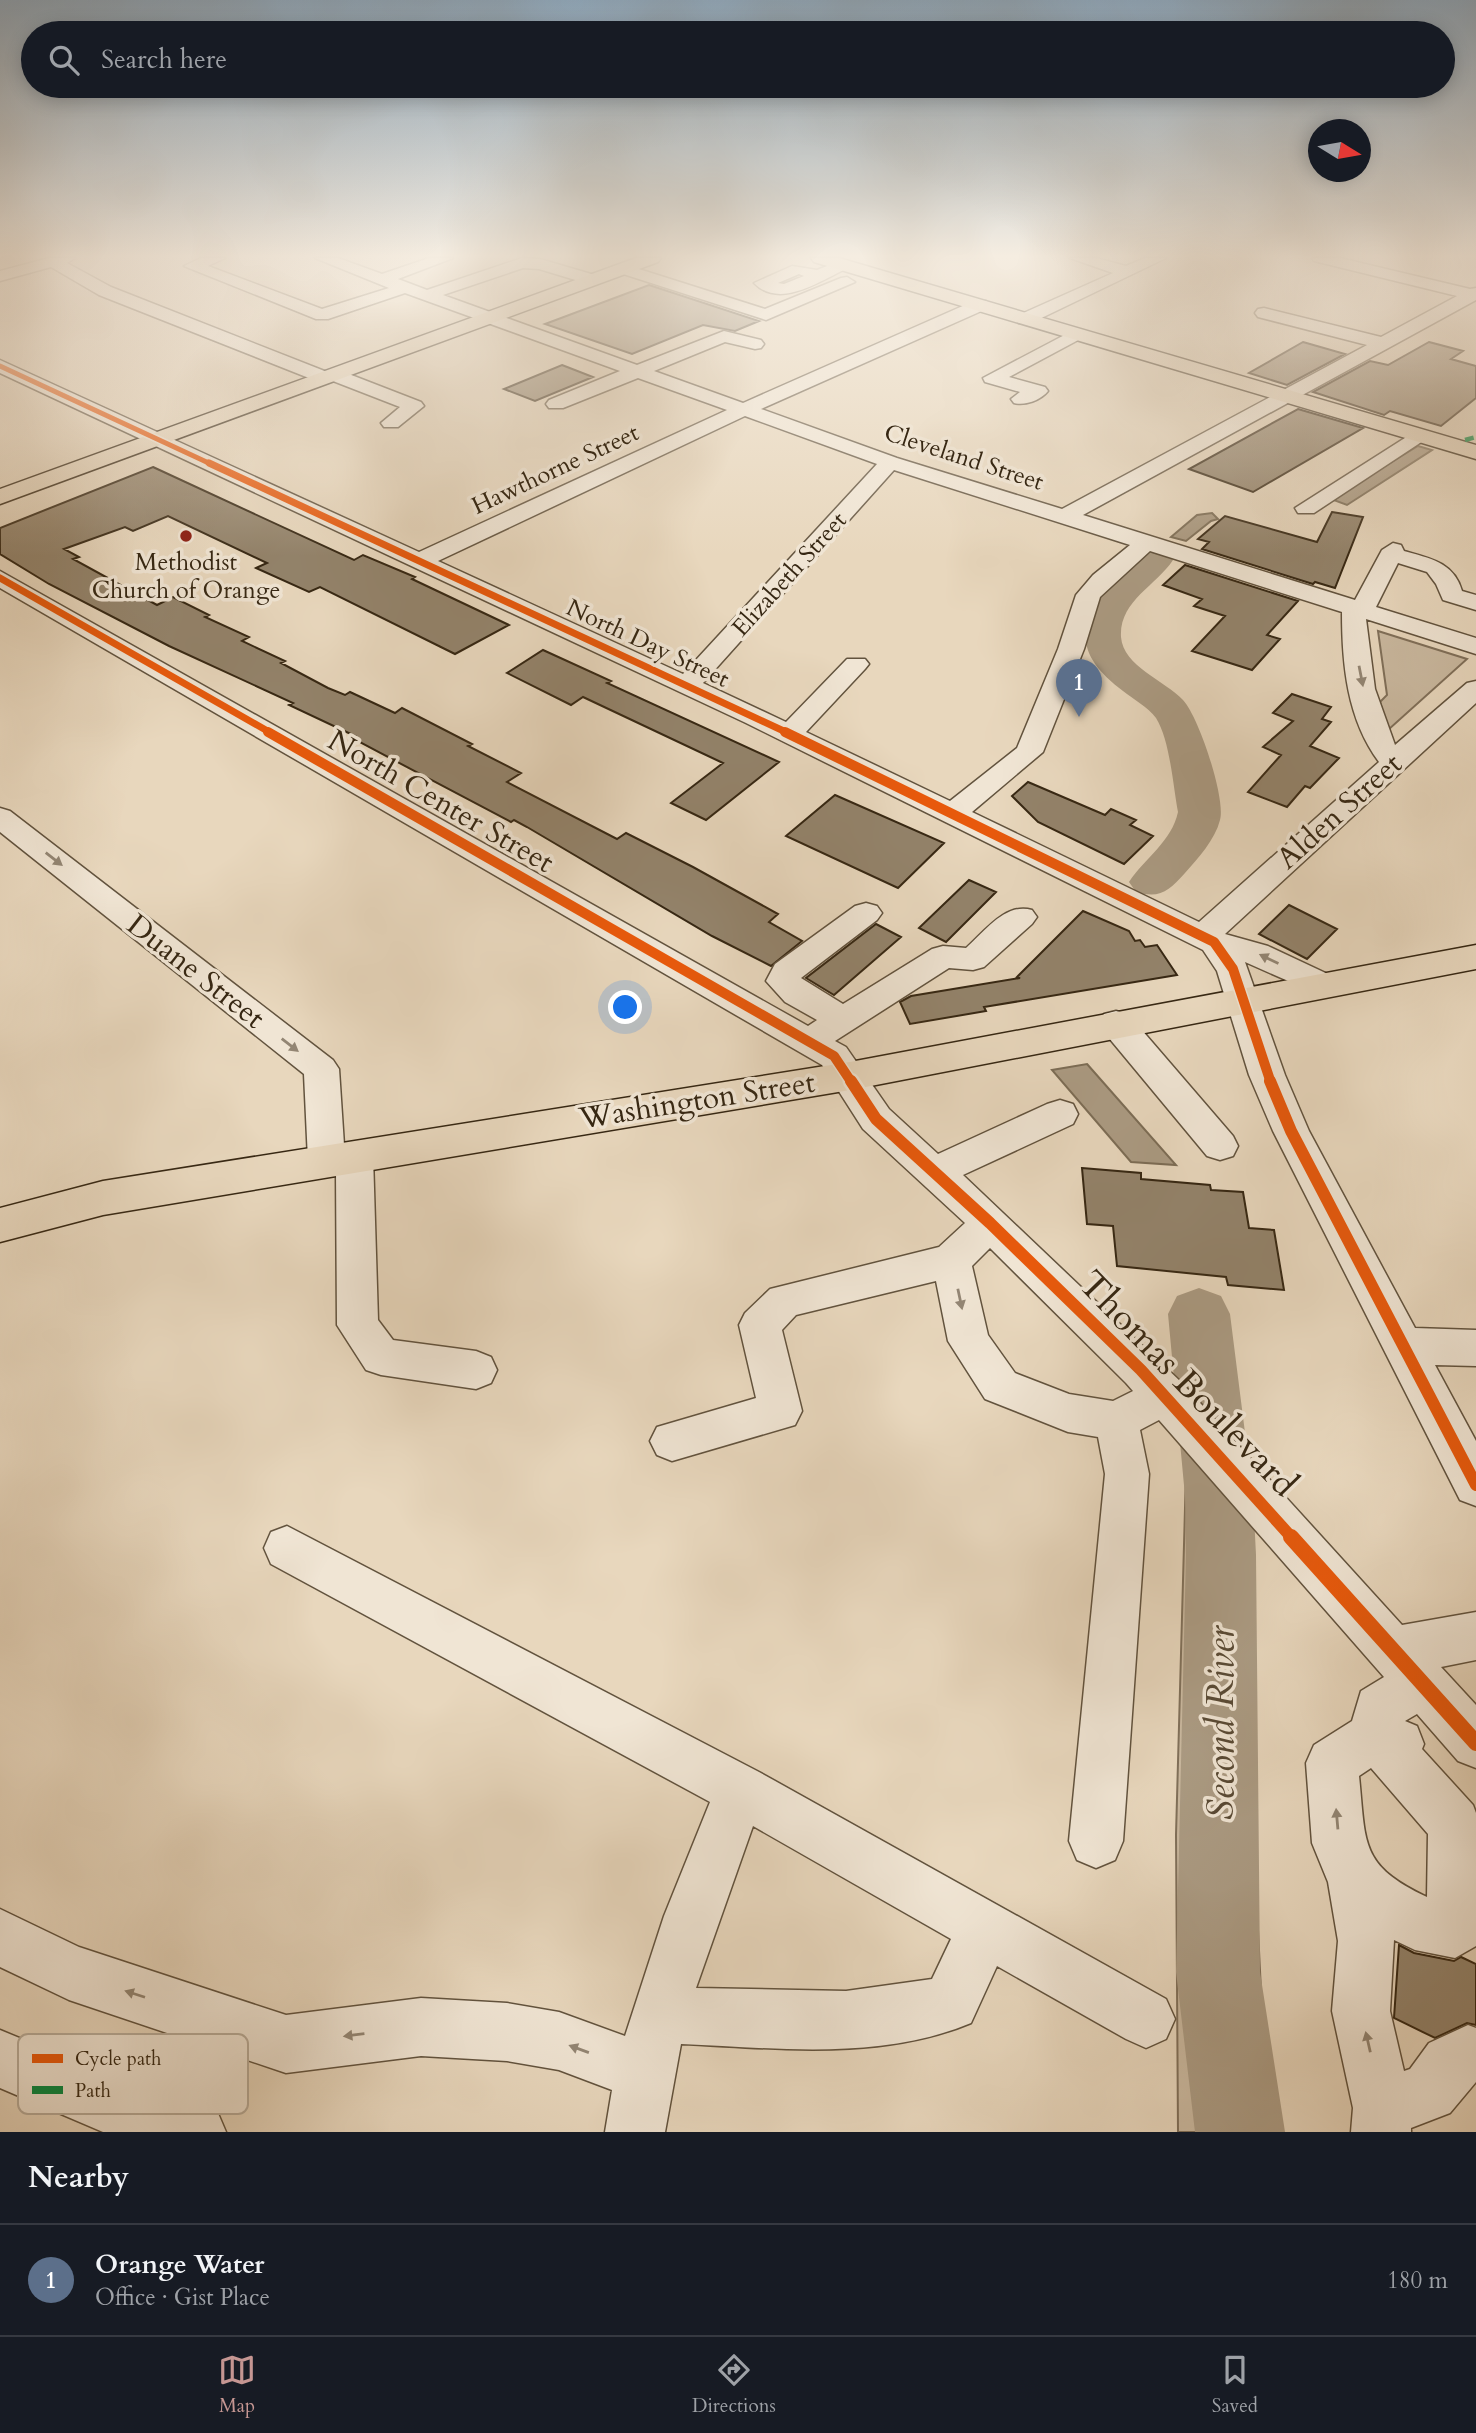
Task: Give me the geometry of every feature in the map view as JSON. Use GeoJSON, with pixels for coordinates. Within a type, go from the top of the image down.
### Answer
{"type":"FeatureCollection","features":[{"type":"Feature","properties":{"kind":"main road"},"geometry":{"type":"LineString","coordinates":[[0,496],[381,357]]}},
{"type":"Feature","properties":{"kind":"main road"},"geometry":{"type":"LineString","coordinates":[[1155,357],[1476,452]]}},
{"type":"Feature","properties":{"kind":"main road","name":"Washington Street"},"geometry":{"type":"LineString","coordinates":[[0,1225],[103,1198],[850,1076],[1320,984],[1476,957]]}},
{"type":"Feature","properties":{"kind":"street"},"geometry":{"type":"LineString","coordinates":[[281,357],[414,406],[391,423]]}},
{"type":"Feature","properties":{"kind":"street","name":"Cleveland Street"},"geometry":{"type":"LineString","coordinates":[[600,357],[890,462],[1476,646]]}},
{"type":"Feature","properties":{"kind":"street"},"geometry":{"type":"LineString","coordinates":[[556,404],[670,357]]}},
{"type":"Feature","properties":{"kind":"street","name":"Hawthorne Street"},"geometry":{"type":"LineString","coordinates":[[421,560],[745,409],[863,357]]}},
{"type":"Feature","properties":{"kind":"street"},"geometry":{"type":"LineString","coordinates":[[1021,399],[1038,391],[992,378],[1031,357]]}},
{"type":"Feature","properties":{"kind":"street"},"geometry":{"type":"LineString","coordinates":[[1065,516],[1357,357]]}},
{"type":"Feature","properties":{"kind":"street","name":"North Day Street"},"geometry":{"type":"LineString","coordinates":[[0,366],[687,685],[1209,939],[1257,954],[1320,984]]}},
{"type":"Feature","properties":{"kind":"street"},"geometry":{"type":"LineString","coordinates":[[671,383],[695,372]]}},
{"type":"Feature","properties":{"kind":"street"},"geometry":{"type":"LineString","coordinates":[[1306,508],[1419,435]]}},
{"type":"Feature","properties":{"kind":"street","name":"Elizabeth Street"},"geometry":{"type":"LineString","coordinates":[[687,685],[890,462]]}},
{"type":"Feature","properties":{"kind":"street"},"geometry":{"type":"LineString","coordinates":[[950,814],[1029,752],[1071,649],[1088,595],[1101,580],[1146,543]]}},
{"type":"Feature","properties":{"kind":"street"},"geometry":{"type":"LineString","coordinates":[[1393,761],[1374,737],[1355,647],[1358,610],[1392,552],[1435,567],[1448,583],[1451,595],[1476,603]]}},
{"type":"Feature","properties":{"kind":"street","name":"North Center Street"},"geometry":{"type":"LineString","coordinates":[[0,578],[811,1040],[834,1056],[850,1076]]}},
{"type":"Feature","properties":{"kind":"street"},"geometry":{"type":"LineString","coordinates":[[789,734],[856,664]]}},
{"type":"Feature","properties":{"kind":"street","name":"Alden Street"},"geometry":{"type":"LineString","coordinates":[[1209,939],[1393,761],[1476,689]]}},
{"type":"Feature","properties":{"kind":"street","name":"Duane Street"},"geometry":{"type":"LineString","coordinates":[[0,817],[321,1069],[341,1158],[358,1325],[381,1357],[475,1370]]}},
{"type":"Feature","properties":{"kind":"street"},"geometry":{"type":"LineString","coordinates":[[845,1020],[797,994],[783,981],[787,972],[866,913]]}},
{"type":"Feature","properties":{"kind":"street"},"geometry":{"type":"LineString","coordinates":[[811,1040],[943,957],[973,959],[1021,917]]}},
{"type":"Feature","properties":{"kind":"street"},"geometry":{"type":"LineString","coordinates":[[1209,939],[1228,959],[1267,1075],[1291,1131],[1476,1485]]}},
{"type":"Feature","properties":{"kind":"street"},"geometry":{"type":"LineString","coordinates":[[1116,1023],[1220,1146]]}},
{"type":"Feature","properties":{"kind":"street","name":"Thomas Boulevard"},"geometry":{"type":"LineString","coordinates":[[850,1076],[876,1119],[932,1173],[990,1223],[1172,1402],[1476,1743]]}},
{"type":"Feature","properties":{"kind":"street"},"geometry":{"type":"LineString","coordinates":[[932,1173],[1060,1114]]}},
{"type":"Feature","properties":{"kind":"street"},"geometry":{"type":"LineString","coordinates":[[672,1441],[780,1411],[761,1325],[784,1301],[951,1261],[990,1223]]}},
{"type":"Feature","properties":{"kind":"street"},"geometry":{"type":"LineString","coordinates":[[951,1261],[969,1341],[1000,1386],[1068,1413],[1116,1421],[1172,1402]]}},
{"type":"Feature","properties":{"kind":"street"},"geometry":{"type":"LineString","coordinates":[[1404,1346],[1476,1348]]}},
{"type":"Feature","properties":{"kind":"street"},"geometry":{"type":"LineString","coordinates":[[1096,1841],[1127,1474],[1116,1421]]}},
{"type":"Feature","properties":{"kind":"street"},"geometry":{"type":"LineString","coordinates":[[287,1548],[741,1790],[1146,2019]]}},
{"type":"Feature","properties":{"kind":"street"},"geometry":{"type":"LineString","coordinates":[[1355,1882],[1415,1922],[1455,1930],[1454,1824],[1376,1736],[1379,1709],[1408,1666],[1476,1636]]}},
{"type":"Feature","properties":{"kind":"street"},"geometry":{"type":"LineString","coordinates":[[1376,1736],[1416,1750],[1476,1817]]}},
{"type":"Feature","properties":{"kind":"street"},"geometry":{"type":"LineString","coordinates":[[1376,1736],[1332,1763],[1339,1843],[1355,1882],[1366,1941],[1361,2011],[1382,2120],[1429,2092],[1450,2064],[1468,2054]]}},
{"type":"Feature","properties":{"kind":"street"},"geometry":{"type":"LineString","coordinates":[[635,2132],[643,2072],[675,1955],[741,1790]]}},
{"type":"Feature","properties":{"kind":"street"},"geometry":{"type":"LineString","coordinates":[[658,2015],[849,2019],[923,2013],[951,2003],[985,1929]]}},
{"type":"Feature","properties":{"kind":"street"},"geometry":{"type":"LineString","coordinates":[[0,1937],[69,1972],[286,2043],[421,2027],[507,2032],[559,2041],[643,2072]]}},
{"type":"Feature","properties":{"kind":"street"},"geometry":{"type":"LineString","coordinates":[[0,2059],[18,2067]]}},
{"type":"Feature","properties":{"kind":"street"},"geometry":{"type":"LineString","coordinates":[[139,2114],[196,2132]]}},
{"type":"Feature","properties":{"kind":"shaded area"},"geometry":{"type":"Polygon","coordinates":[[[1418,446],[1432,450],[1347,505],[1331,499],[1418,446]]]}},
{"type":"Feature","properties":{"kind":"shaded area"},"geometry":{"type":"Polygon","coordinates":[[[1212,513],[1218,519],[1211,521],[1186,541],[1171,537],[1197,515],[1212,513]]]}},
{"type":"Feature","properties":{"kind":"shaded area"},"geometry":{"type":"Polygon","coordinates":[[[1378,631],[1467,659],[1388,730],[1380,702],[1387,695],[1378,631]]]}},
{"type":"Feature","properties":{"kind":"shaded area"},"geometry":{"type":"Polygon","coordinates":[[[1087,1064],[1176,1165],[1131,1162],[1052,1070],[1087,1064]]]}},
{"type":"Feature","properties":{"kind":"shaded area"},"geometry":{"type":"Polygon","coordinates":[[[1186,1472],[1238,1526],[1268,2132],[1178,2132],[1176,1835],[1186,1472]]]}},
{"type":"Feature","properties":{"kind":"building"},"geometry":{"type":"Polygon","coordinates":[[[1276,357],[1338,357],[1287,385],[1249,373],[1276,357]]]}},
{"type":"Feature","properties":{"kind":"building"},"geometry":{"type":"Polygon","coordinates":[[[1401,357],[1453,357],[1451,359],[1476,366],[1476,398],[1441,426],[1390,411],[1384,415],[1313,392],[1370,361],[1388,365],[1401,357]]]}},
{"type":"Feature","properties":{"kind":"building"},"geometry":{"type":"Polygon","coordinates":[[[562,365],[593,377],[535,401],[504,389],[562,365]]]}},
{"type":"Feature","properties":{"kind":"building"},"geometry":{"type":"Polygon","coordinates":[[[1298,409],[1363,428],[1253,492],[1189,469],[1298,409]]]}},
{"type":"Feature","properties":{"kind":"building"},"geometry":{"type":"Polygon","coordinates":[[[153,467],[354,560],[363,555],[415,577],[412,579],[509,625],[455,654],[320,587],[309,592],[256,568],[267,563],[168,516],[133,531],[125,527],[64,549],[79,557],[73,559],[157,605],[173,597],[209,615],[205,617],[249,637],[242,641],[285,661],[281,663],[328,688],[345,695],[350,692],[395,713],[402,708],[472,744],[468,746],[521,773],[507,782],[617,839],[626,833],[693,867],[778,914],[769,922],[802,941],[771,966],[712,936],[514,820],[511,822],[352,738],[355,736],[289,705],[293,703],[169,646],[49,584],[0,554],[0,528],[153,467]]]}},
{"type":"Feature","properties":{"kind":"building"},"geometry":{"type":"Polygon","coordinates":[[[1332,512],[1363,517],[1335,588],[1315,582],[1313,584],[1202,549],[1209,542],[1198,539],[1225,516],[1317,542],[1332,512]]]}},
{"type":"Feature","properties":{"kind":"building"},"geometry":{"type":"Polygon","coordinates":[[[1185,565],[1298,601],[1267,635],[1280,639],[1252,670],[1192,651],[1225,616],[1194,606],[1202,599],[1163,585],[1185,565]]]}},
{"type":"Feature","properties":{"kind":"building"},"geometry":{"type":"Polygon","coordinates":[[[543,650],[611,681],[607,683],[779,762],[706,820],[671,803],[723,763],[583,697],[571,705],[507,673],[543,650]]]}},
{"type":"Feature","properties":{"kind":"building"},"geometry":{"type":"Polygon","coordinates":[[[1292,694],[1331,707],[1322,719],[1331,722],[1310,746],[1339,758],[1310,788],[1305,786],[1287,807],[1248,792],[1281,755],[1263,747],[1293,721],[1273,713],[1292,694]]]}},
{"type":"Feature","properties":{"kind":"building"},"geometry":{"type":"Polygon","coordinates":[[[1028,782],[1105,815],[1111,809],[1136,820],[1130,825],[1153,836],[1124,864],[1038,822],[1012,796],[1028,782]]]}},
{"type":"Feature","properties":{"kind":"building"},"geometry":{"type":"Polygon","coordinates":[[[835,795],[944,843],[898,888],[786,836],[835,795]]]}},
{"type":"Feature","properties":{"kind":"building"},"geometry":{"type":"Polygon","coordinates":[[[969,880],[996,892],[946,942],[919,928],[969,880]]]}},
{"type":"Feature","properties":{"kind":"building"},"geometry":{"type":"Polygon","coordinates":[[[1289,905],[1337,929],[1307,959],[1259,934],[1289,905]]]}},
{"type":"Feature","properties":{"kind":"building"},"geometry":{"type":"Polygon","coordinates":[[[1083,911],[1129,931],[1135,941],[1140,940],[1145,947],[1157,945],[1177,975],[984,1007],[986,1011],[910,1024],[900,1002],[911,996],[1020,978],[1017,977],[1083,911]]]}},
{"type":"Feature","properties":{"kind":"building"},"geometry":{"type":"Polygon","coordinates":[[[876,924],[901,937],[834,995],[806,978],[876,924]]]}},
{"type":"Feature","properties":{"kind":"building"},"geometry":{"type":"Polygon","coordinates":[[[1082,1168],[1141,1173],[1141,1179],[1210,1185],[1211,1190],[1243,1192],[1249,1228],[1274,1230],[1284,1290],[1228,1285],[1226,1277],[1117,1266],[1113,1226],[1087,1224],[1082,1168]]]}},
{"type":"Feature","properties":{"kind":"building"},"geometry":{"type":"Polygon","coordinates":[[[1399,1945],[1414,1953],[1454,1961],[1461,1957],[1476,1964],[1476,2025],[1467,2023],[1435,2038],[1394,2018],[1399,1945]]]}},
{"type":"Feature","properties":{"kind":"waterway","name":"Second River"},"geometry":{"type":"LineString","coordinates":[[1152,882],[1188,840],[1198,822],[1200,812],[1185,745],[1173,713],[1162,701],[1123,672],[1109,656],[1102,640],[1108,610],[1130,584],[1156,560]]}},
{"type":"Feature","properties":{"kind":"waterway","name":"Second River"},"geometry":{"type":"LineString","coordinates":[[1199,1314],[1219,1496],[1221,1555],[1218,1972],[1240,2132]]}},
{"type":"Feature","properties":{"kind":"marked path"},"geometry":{"type":"LineString","coordinates":[[1465,440],[1476,437]]}},
{"type":"Feature","properties":{"kind":"cycle path"},"geometry":{"type":"LineString","coordinates":[[0,366],[755,717],[1214,942],[1233,969],[1267,1075],[1291,1131],[1476,1485]]}},
{"type":"Feature","properties":{"kind":"cycle path"},"geometry":{"type":"LineString","coordinates":[[0,578],[834,1056],[876,1119],[990,1223],[1141,1370],[1476,1743]]}},
{"type":"Feature","properties":{"kind":"place","name":"Methodist Church of Orange"},"geometry":{"type":"Point","coordinates":[186,536]}},
{"type":"Feature","properties":{"kind":"place","name":"Orange Water"},"geometry":{"type":"Point","coordinates":[1079,717]}}]}
